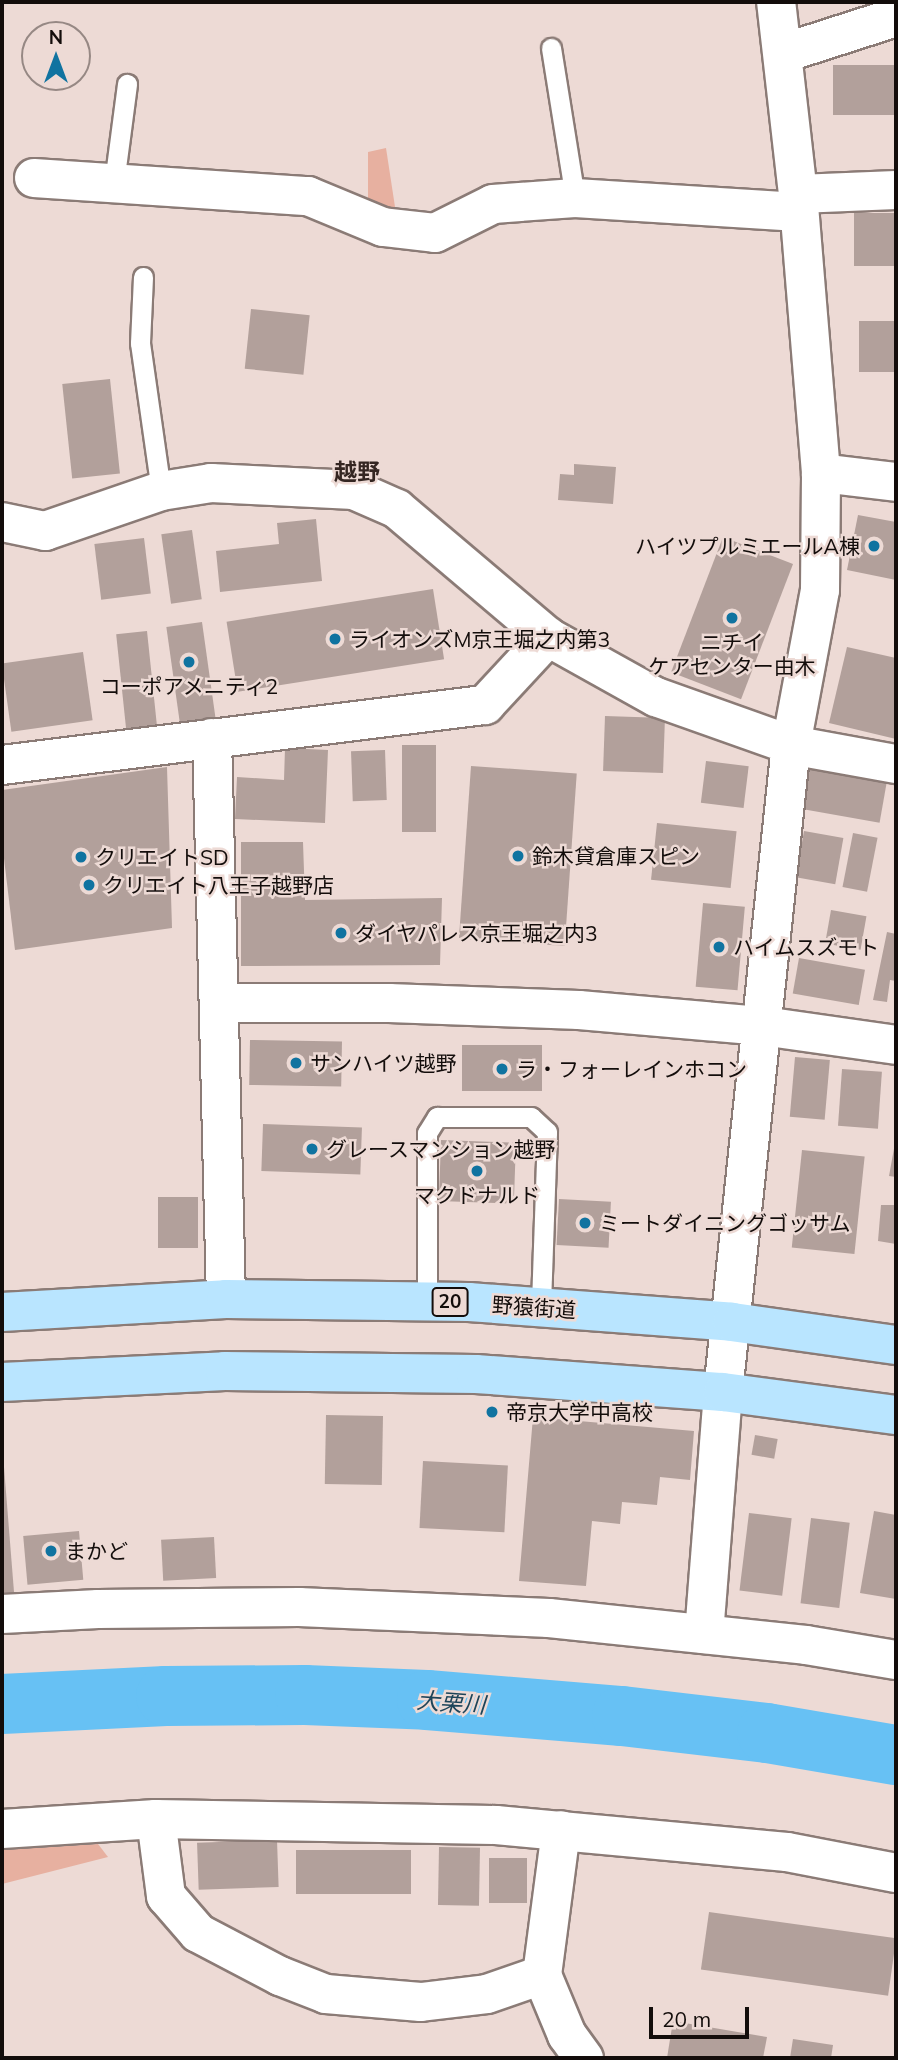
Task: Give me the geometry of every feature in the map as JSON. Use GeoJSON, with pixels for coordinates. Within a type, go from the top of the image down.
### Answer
{"type":"FeatureCollection","features":[{"type":"Feature","properties":{"kind":"main road","name":"野猿街道"},"geometry":{"type":"LineString","coordinates":[[2,1312],[226,1299],[427,1302],[541,1307],[732,1322],[896,1345]]}},
{"type":"Feature","properties":{"kind":"main road"},"geometry":{"type":"LineString","coordinates":[[2,1382],[225,1371],[476,1374],[723,1392],[896,1415]]}},
{"type":"Feature","properties":{"kind":"street"},"geometry":{"type":"LineString","coordinates":[[704,1634],[723,1392],[791,745],[820,590],[821,473],[784,53],[776,2]]}},
{"type":"Feature","properties":{"kind":"street"},"geometry":{"type":"LineString","coordinates":[[784,53],[896,17]]}},
{"type":"Feature","properties":{"kind":"street"},"geometry":{"type":"LineString","coordinates":[[34,178],[307,197],[383,227],[435,233],[493,204],[575,198],[798,203],[896,190]]}},
{"type":"Feature","properties":{"kind":"street"},"geometry":{"type":"LineString","coordinates":[[821,473],[896,482]]}},
{"type":"Feature","properties":{"kind":"street"},"geometry":{"type":"LineString","coordinates":[[2,522],[45,531],[162,491],[211,483],[354,490],[397,509],[548,637],[656,697],[791,745],[896,764]]}},
{"type":"Feature","properties":{"kind":"street"},"geometry":{"type":"LineString","coordinates":[[2,765],[485,705],[548,637]]}},
{"type":"Feature","properties":{"kind":"street"},"geometry":{"type":"LineString","coordinates":[[212,738],[226,1299]]}},
{"type":"Feature","properties":{"kind":"street"},"geometry":{"type":"LineString","coordinates":[[219,1003],[389,1003],[579,1010],[763,1026],[896,1045]]}},
{"type":"Feature","properties":{"kind":"street"},"geometry":{"type":"LineString","coordinates":[[2,1614],[98,1609],[312,1607],[549,1618],[806,1645],[896,1660]]}},
{"type":"Feature","properties":{"kind":"street"},"geometry":{"type":"LineString","coordinates":[[2,1829],[156,1819],[496,1825],[787,1852],[896,1873]]}},
{"type":"Feature","properties":{"kind":"street"},"geometry":{"type":"LineString","coordinates":[[156,1819],[166,1896],[198,1933],[280,1976],[326,1994],[421,2002],[487,1994],[542,1975]]}},
{"type":"Feature","properties":{"kind":"street"},"geometry":{"type":"LineString","coordinates":[[561,1830],[542,1975],[567,2035],[584,2058]]}},
{"type":"Feature","properties":{"kind":"lane"},"geometry":{"type":"LineString","coordinates":[[551,48],[575,198]]}},
{"type":"Feature","properties":{"kind":"lane"},"geometry":{"type":"LineString","coordinates":[[114,183],[127,84]]}},
{"type":"Feature","properties":{"kind":"lane"},"geometry":{"type":"LineString","coordinates":[[142,277],[140,343],[162,491]]}},
{"type":"Feature","properties":{"kind":"lane"},"geometry":{"type":"LineString","coordinates":[[427,1302],[427,1133],[436,1117],[531,1117],[547,1132],[541,1307]]}},
{"type":"Feature","properties":{"kind":"shaded area"},"geometry":{"type":"Polygon","coordinates":[[[386,148],[397,220],[368,207],[368,152],[386,148]]]}},
{"type":"Feature","properties":{"kind":"shaded area"},"geometry":{"type":"Polygon","coordinates":[[[98,1844],[108,1857],[2,1884],[2,1850],[98,1844]]]}},
{"type":"Feature","properties":{"kind":"building"},"geometry":{"type":"Polygon","coordinates":[[[833,65],[896,65],[896,115],[833,115],[833,65]]]}},
{"type":"Feature","properties":{"kind":"building"},"geometry":{"type":"Polygon","coordinates":[[[854,213],[896,213],[896,266],[854,266],[854,213]]]}},
{"type":"Feature","properties":{"kind":"building"},"geometry":{"type":"Polygon","coordinates":[[[251,309],[310,315],[303,375],[245,369],[251,309]]]}},
{"type":"Feature","properties":{"kind":"building"},"geometry":{"type":"Polygon","coordinates":[[[859,321],[896,321],[896,372],[859,372],[859,321]]]}},
{"type":"Feature","properties":{"kind":"building"},"geometry":{"type":"Polygon","coordinates":[[[110,379],[120,473],[72,478],[62,384],[110,379]]]}},
{"type":"Feature","properties":{"kind":"building"},"geometry":{"type":"Polygon","coordinates":[[[574,464],[616,467],[613,504],[558,500],[560,474],[574,475],[574,464]]]}},
{"type":"Feature","properties":{"kind":"building","name":"ハイツプルミエールA棟"},"geometry":{"type":"Polygon","coordinates":[[[858,515],[896,522],[896,580],[847,570],[858,515]]]}},
{"type":"Feature","properties":{"kind":"building"},"geometry":{"type":"Polygon","coordinates":[[[316,519],[322,581],[220,592],[216,551],[279,544],[277,523],[316,519]]]}},
{"type":"Feature","properties":{"kind":"building"},"geometry":{"type":"Polygon","coordinates":[[[192,530],[202,599],[171,604],[161,534],[192,530]]]}},
{"type":"Feature","properties":{"kind":"building","name":"ニチイ ケアセンター由木"},"geometry":{"type":"Polygon","coordinates":[[[723,537],[793,564],[741,699],[671,672],[723,537]]]}},
{"type":"Feature","properties":{"kind":"building"},"geometry":{"type":"Polygon","coordinates":[[[144,538],[151,594],[101,600],[94,544],[144,538]]]}},
{"type":"Feature","properties":{"kind":"building","name":"ライオンズM京王堀之内第3"},"geometry":{"type":"Polygon","coordinates":[[[433,589],[444,659],[238,692],[227,622],[433,589]]]}},
{"type":"Feature","properties":{"kind":"building","name":"コーポアメニティ2"},"geometry":{"type":"Polygon","coordinates":[[[202,622],[215,718],[180,723],[166,627],[202,622]]]}},
{"type":"Feature","properties":{"kind":"building"},"geometry":{"type":"Polygon","coordinates":[[[147,631],[157,727],[126,731],[116,634],[147,631]]]}},
{"type":"Feature","properties":{"kind":"building"},"geometry":{"type":"Polygon","coordinates":[[[847,647],[896,658],[896,739],[829,723],[847,647]]]}},
{"type":"Feature","properties":{"kind":"building"},"geometry":{"type":"Polygon","coordinates":[[[83,652],[93,720],[11,732],[2,663],[83,652]]]}},
{"type":"Feature","properties":{"kind":"building"},"geometry":{"type":"Polygon","coordinates":[[[605,716],[665,718],[663,773],[603,771],[605,716]]]}},
{"type":"Feature","properties":{"kind":"building"},"geometry":{"type":"Polygon","coordinates":[[[402,745],[436,745],[436,832],[402,832],[402,745]]]}},
{"type":"Feature","properties":{"kind":"building"},"geometry":{"type":"Polygon","coordinates":[[[285,748],[328,750],[325,823],[235,819],[237,777],[284,780],[285,748]]]}},
{"type":"Feature","properties":{"kind":"building"},"geometry":{"type":"Polygon","coordinates":[[[385,750],[387,800],[353,801],[351,751],[385,750]]]}},
{"type":"Feature","properties":{"kind":"building"},"geometry":{"type":"Polygon","coordinates":[[[706,761],[749,766],[744,808],[701,803],[706,761]]]}},
{"type":"Feature","properties":{"kind":"building"},"geometry":{"type":"Polygon","coordinates":[[[806,762],[888,776],[880,823],[798,808],[806,762]]]}},
{"type":"Feature","properties":{"kind":"building","name":"鈴木貸倉庫スピン"},"geometry":{"type":"Polygon","coordinates":[[[471,766],[577,773],[565,946],[459,939],[471,766]]]}},
{"type":"Feature","properties":{"kind":"building","name":"クリエイト八王子越野店"},"geometry":{"type":"Polygon","coordinates":[[[167,767],[172,928],[15,950],[2,842],[2,790],[167,767]]]}},
{"type":"Feature","properties":{"kind":"building"},"geometry":{"type":"Polygon","coordinates":[[[657,823],[737,831],[731,888],[651,880],[657,823]]]}},
{"type":"Feature","properties":{"kind":"building"},"geometry":{"type":"Polygon","coordinates":[[[804,831],[843,838],[835,884],[796,877],[804,831]]]}},
{"type":"Feature","properties":{"kind":"building"},"geometry":{"type":"Polygon","coordinates":[[[853,833],[878,838],[867,892],[843,887],[853,833]]]}},
{"type":"Feature","properties":{"kind":"building","name":"ダイヤパレス京王堀之内3"},"geometry":{"type":"Polygon","coordinates":[[[241,842],[303,842],[305,900],[442,898],[440,965],[241,966],[241,842]]]}},
{"type":"Feature","properties":{"kind":"building","name":"ハイムスズモト"},"geometry":{"type":"Polygon","coordinates":[[[703,903],[745,907],[738,990],[696,987],[703,903]]]}},
{"type":"Feature","properties":{"kind":"building"},"geometry":{"type":"Polygon","coordinates":[[[831,910],[866,916],[861,950],[825,943],[831,910]]]}},
{"type":"Feature","properties":{"kind":"building"},"geometry":{"type":"Polygon","coordinates":[[[887,932],[896,934],[896,981],[890,980],[887,1002],[873,1000],[887,932]]]}},
{"type":"Feature","properties":{"kind":"building"},"geometry":{"type":"Polygon","coordinates":[[[799,958],[865,970],[859,1005],[793,993],[799,958]]]}},
{"type":"Feature","properties":{"kind":"building","name":"サンハイツ越野"},"geometry":{"type":"Polygon","coordinates":[[[250,1040],[342,1042],[341,1087],[249,1085],[250,1040]]]}},
{"type":"Feature","properties":{"kind":"building","name":"ラ・フォーレインホコン"},"geometry":{"type":"Polygon","coordinates":[[[462,1045],[542,1045],[542,1091],[462,1091],[462,1045]]]}},
{"type":"Feature","properties":{"kind":"building"},"geometry":{"type":"Polygon","coordinates":[[[795,1057],[830,1060],[825,1120],[790,1117],[795,1057]]]}},
{"type":"Feature","properties":{"kind":"building"},"geometry":{"type":"Polygon","coordinates":[[[842,1069],[882,1072],[878,1129],[838,1126],[842,1069]]]}},
{"type":"Feature","properties":{"kind":"building","name":"グレースマンション越野"},"geometry":{"type":"Polygon","coordinates":[[[263,1124],[362,1127],[360,1174],[261,1171],[263,1124]]]}},
{"type":"Feature","properties":{"kind":"building","name":"マクドナルド"},"geometry":{"type":"Polygon","coordinates":[[[441,1140],[516,1143],[514,1204],[439,1201],[441,1140]]]}},
{"type":"Feature","properties":{"kind":"building"},"geometry":{"type":"Polygon","coordinates":[[[896,1143],[896,1177],[889,1176],[896,1143]]]}},
{"type":"Feature","properties":{"kind":"building"},"geometry":{"type":"Polygon","coordinates":[[[802,1150],[865,1157],[854,1254],[792,1247],[802,1150]]]}},
{"type":"Feature","properties":{"kind":"building"},"geometry":{"type":"Polygon","coordinates":[[[158,1197],[198,1197],[198,1248],[158,1248],[158,1197]]]}},
{"type":"Feature","properties":{"kind":"building","name":"ミートダイニングゴッサム"},"geometry":{"type":"Polygon","coordinates":[[[559,1199],[611,1202],[609,1248],[557,1245],[559,1199]]]}},
{"type":"Feature","properties":{"kind":"building"},"geometry":{"type":"Polygon","coordinates":[[[881,1205],[896,1205],[896,1244],[878,1241],[881,1205]]]}},
{"type":"Feature","properties":{"kind":"building"},"geometry":{"type":"Polygon","coordinates":[[[326,1415],[383,1416],[382,1485],[325,1484],[326,1415]]]}},
{"type":"Feature","properties":{"kind":"building"},"geometry":{"type":"Polygon","coordinates":[[[533,1417],[694,1431],[690,1480],[660,1477],[657,1505],[622,1502],[620,1524],[592,1521],[586,1586],[519,1581],[533,1417]]]}},
{"type":"Feature","properties":{"kind":"building"},"geometry":{"type":"Polygon","coordinates":[[[755,1435],[778,1439],[774,1459],[752,1455],[755,1435]]]}},
{"type":"Feature","properties":{"kind":"building"},"geometry":{"type":"Polygon","coordinates":[[[423,1461],[508,1465],[504,1532],[419,1528],[423,1461]]]}},
{"type":"Feature","properties":{"kind":"building"},"geometry":{"type":"Polygon","coordinates":[[[4,1467],[14,1592],[2,1593],[2,1468],[4,1467]]]}},
{"type":"Feature","properties":{"kind":"building"},"geometry":{"type":"Polygon","coordinates":[[[874,1511],[896,1515],[896,1599],[860,1593],[874,1511]]]}},
{"type":"Feature","properties":{"kind":"building"},"geometry":{"type":"Polygon","coordinates":[[[749,1513],[792,1518],[782,1596],[739,1590],[749,1513]]]}},
{"type":"Feature","properties":{"kind":"building"},"geometry":{"type":"Polygon","coordinates":[[[811,1518],[850,1523],[839,1608],[801,1603],[811,1518]]]}},
{"type":"Feature","properties":{"kind":"building"},"geometry":{"type":"Polygon","coordinates":[[[79,1531],[83,1580],[27,1585],[23,1536],[79,1531]]]}},
{"type":"Feature","properties":{"kind":"building"},"geometry":{"type":"Polygon","coordinates":[[[214,1537],[216,1578],[163,1581],[161,1540],[214,1537]]]}},
{"type":"Feature","properties":{"kind":"building"},"geometry":{"type":"Polygon","coordinates":[[[277,1840],[279,1887],[199,1890],[197,1843],[277,1840]]]}},
{"type":"Feature","properties":{"kind":"building"},"geometry":{"type":"Polygon","coordinates":[[[439,1847],[480,1848],[479,1906],[438,1905],[439,1847]]]}},
{"type":"Feature","properties":{"kind":"building"},"geometry":{"type":"Polygon","coordinates":[[[296,1850],[411,1850],[411,1894],[296,1894],[296,1850]]]}},
{"type":"Feature","properties":{"kind":"building"},"geometry":{"type":"Polygon","coordinates":[[[489,1858],[527,1858],[527,1903],[489,1903],[489,1858]]]}},
{"type":"Feature","properties":{"kind":"building"},"geometry":{"type":"Polygon","coordinates":[[[709,1912],[896,1938],[888,1996],[701,1969],[709,1912]]]}},
{"type":"Feature","properties":{"kind":"building"},"geometry":{"type":"Polygon","coordinates":[[[673,2021],[767,2037],[763,2058],[667,2058],[673,2021]]]}},
{"type":"Feature","properties":{"kind":"building"},"geometry":{"type":"Polygon","coordinates":[[[793,2039],[833,2045],[831,2058],[790,2058],[793,2039]]]}},
{"type":"Feature","properties":{"kind":"waterway","name":"大栗川"},"geometry":{"type":"LineString","coordinates":[[2,1704],[166,1696],[305,1695],[427,1700],[622,1716],[767,1733],[896,1755]]}},
{"type":"Feature","properties":{"kind":"place","name":"ハイツプルミエールA棟"},"geometry":{"type":"Point","coordinates":[874,546]}},
{"type":"Feature","properties":{"kind":"place","name":"ニチイ ケアセンター由木"},"geometry":{"type":"Point","coordinates":[732,618]}},
{"type":"Feature","properties":{"kind":"place","name":"ライオンズM京王堀之内第3"},"geometry":{"type":"Point","coordinates":[335,639]}},
{"type":"Feature","properties":{"kind":"place","name":"コーポアメニティ2"},"geometry":{"type":"Point","coordinates":[189,662]}},
{"type":"Feature","properties":{"kind":"place","name":"鈴木貸倉庫スピン"},"geometry":{"type":"Point","coordinates":[518,856]}},
{"type":"Feature","properties":{"kind":"place","name":"クリエイトSD"},"geometry":{"type":"Point","coordinates":[81,857]}},
{"type":"Feature","properties":{"kind":"place","name":"クリエイト八王子越野店"},"geometry":{"type":"Point","coordinates":[89,885]}},
{"type":"Feature","properties":{"kind":"place","name":"ダイヤパレス京王堀之内3"},"geometry":{"type":"Point","coordinates":[341,933]}},
{"type":"Feature","properties":{"kind":"place","name":"ハイムスズモト"},"geometry":{"type":"Point","coordinates":[719,947]}},
{"type":"Feature","properties":{"kind":"place","name":"サンハイツ越野"},"geometry":{"type":"Point","coordinates":[296,1063]}},
{"type":"Feature","properties":{"kind":"place","name":"ラ・フォーレインホコン"},"geometry":{"type":"Point","coordinates":[502,1069]}},
{"type":"Feature","properties":{"kind":"place","name":"グレースマンション越野"},"geometry":{"type":"Point","coordinates":[312,1149]}},
{"type":"Feature","properties":{"kind":"place","name":"マクドナルド"},"geometry":{"type":"Point","coordinates":[477,1171]}},
{"type":"Feature","properties":{"kind":"place","name":"ミートダイニングゴッサム"},"geometry":{"type":"Point","coordinates":[585,1223]}},
{"type":"Feature","properties":{"kind":"place","name":"帝京大学中高校"},"geometry":{"type":"Point","coordinates":[492,1412]}},
{"type":"Feature","properties":{"kind":"place","name":"まかど"},"geometry":{"type":"Point","coordinates":[51,1551]}},
{"type":"Feature","properties":{"kind":"district","name":"越野"},"geometry":{"type":"Point","coordinates":[357,472]}}]}
